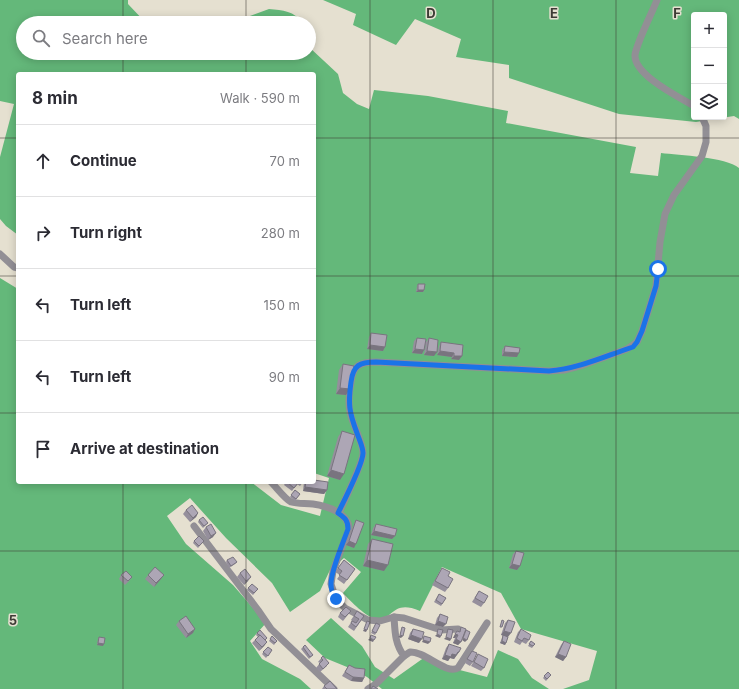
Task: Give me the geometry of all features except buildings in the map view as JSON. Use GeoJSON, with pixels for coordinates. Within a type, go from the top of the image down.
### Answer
{"type":"FeatureCollection","features":[{"type":"Feature","properties":{"kind":"street"},"geometry":{"type":"LineString","coordinates":[[657,0],[635,56],[638,66],[646,76],[691,104]]}},
{"type":"Feature","properties":{"kind":"street"},"geometry":{"type":"LineString","coordinates":[[338,513],[358,469],[363,453],[348,402],[351,378],[356,367],[360,364],[376,362],[549,371],[564,370],[583,365],[633,347],[642,331],[656,286],[660,242],[665,214],[674,195],[702,156],[706,142],[706,126],[703,120]]}},
{"type":"Feature","properties":{"kind":"street"},"geometry":{"type":"LineString","coordinates":[[0,254],[16,267]]}},
{"type":"Feature","properties":{"kind":"street"},"geometry":{"type":"LineString","coordinates":[[273,484],[291,501],[327,507],[346,518],[348,529],[333,571],[331,584],[332,592],[336,599],[345,608],[368,620],[380,621],[394,618],[404,618],[441,630],[458,629]]}},
{"type":"Feature","properties":{"kind":"street"},"geometry":{"type":"LineString","coordinates":[[194,526],[272,629],[334,689]]}},
{"type":"Feature","properties":{"kind":"street"},"geometry":{"type":"LineString","coordinates":[[394,618],[395,637],[399,649],[404,656]]}},
{"type":"Feature","properties":{"kind":"street"},"geometry":{"type":"LineString","coordinates":[[368,689],[376,684],[410,652],[420,654],[447,668],[458,668],[487,623]]}},
{"type":"Feature","properties":{"kind":"green space"},"geometry":{"type":"Polygon","coordinates":[[[0,0],[128,0],[128,4],[139,16],[16,16],[16,60],[316,60],[316,54],[338,74],[343,93],[357,104],[369,109],[374,90],[428,96],[508,111],[506,123],[636,147],[630,173],[658,176],[661,153],[724,161],[739,168],[739,689],[563,689],[589,680],[597,651],[521,629],[501,593],[442,567],[420,611],[404,607],[383,618],[377,619],[368,616],[343,593],[361,572],[344,558],[330,570],[320,591],[290,612],[272,583],[226,538],[190,498],[167,516],[186,544],[233,585],[266,623],[250,641],[262,659],[300,679],[311,689],[0,689],[0,278],[16,288],[16,484],[254,484],[281,505],[320,516],[329,478],[316,474],[316,72],[16,72],[16,234],[0,219],[0,157],[14,104],[0,101],[0,0]]]}},
{"type":"Feature","properties":{"kind":"green space"},"geometry":{"type":"Polygon","coordinates":[[[323,0],[739,0],[739,119],[734,116],[727,117],[727,12],[691,12],[691,120],[709,120],[696,122],[619,114],[509,78],[509,65],[456,57],[461,39],[415,19],[396,45],[353,25],[356,14],[323,0]]]}},
{"type":"Feature","properties":{"kind":"green space"},"geometry":{"type":"Polygon","coordinates":[[[269,9],[284,11],[296,16],[250,16],[269,9]]]}},
{"type":"Feature","properties":{"kind":"green space"},"geometry":{"type":"Polygon","coordinates":[[[331,618],[362,646],[375,667],[394,679],[425,657],[444,666],[487,677],[498,650],[518,659],[532,678],[549,689],[382,689],[367,677],[325,658],[306,640],[331,618]]]}},
{"type":"Feature","properties":{"kind":"route"},"geometry":{"type":"LineString","coordinates":[[336,599],[332,592],[331,584],[333,571],[348,529],[346,518],[338,513],[358,469],[363,453],[348,402],[351,378],[356,367],[366,362],[376,362],[549,371],[564,370],[583,365],[633,347],[637,342],[642,331],[656,286],[658,269]]}}]}
